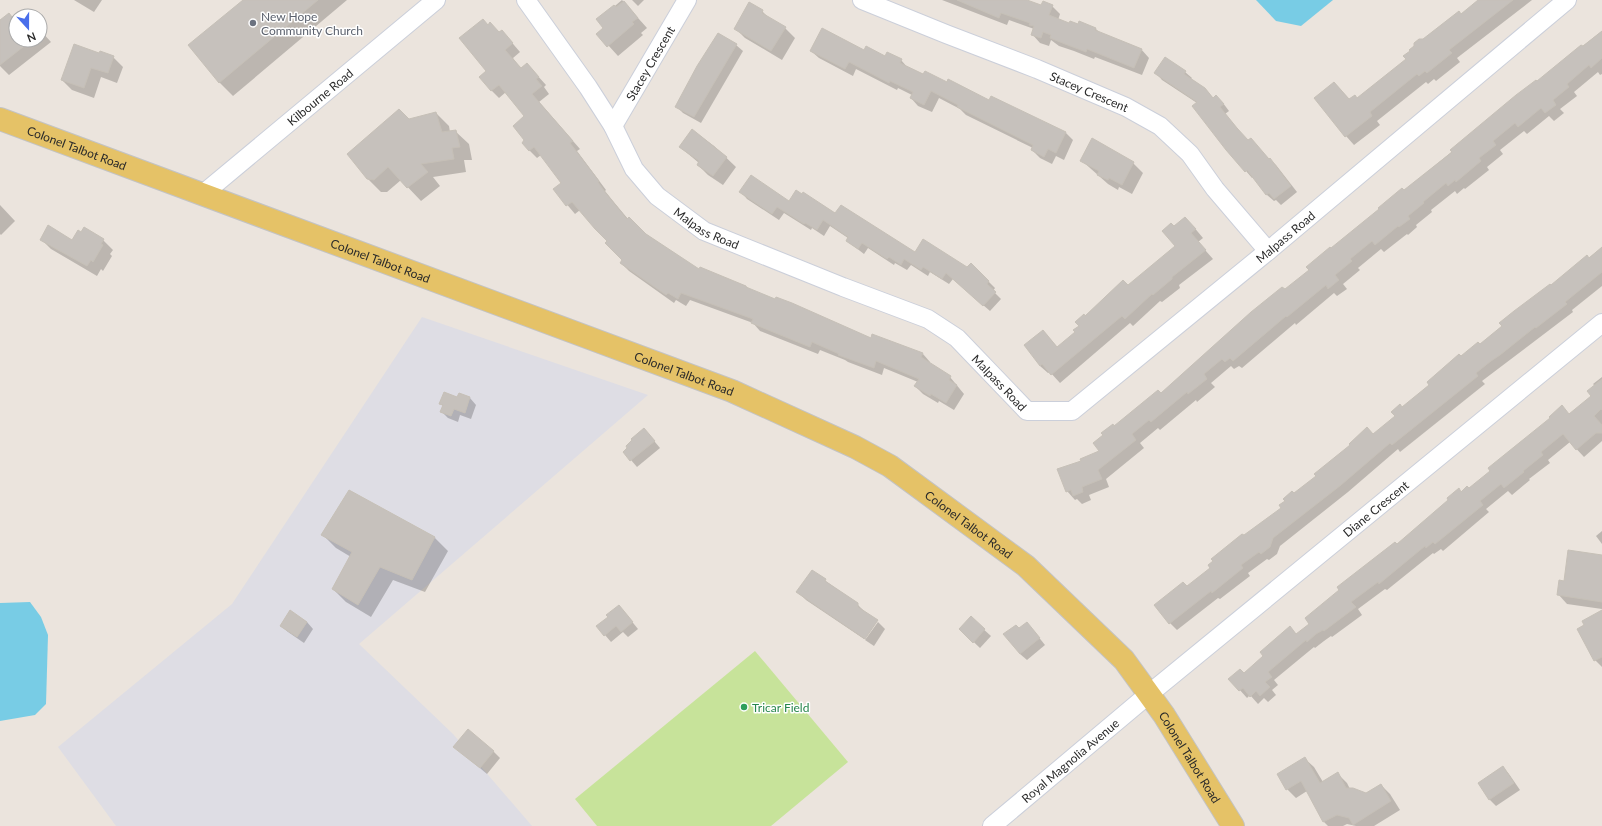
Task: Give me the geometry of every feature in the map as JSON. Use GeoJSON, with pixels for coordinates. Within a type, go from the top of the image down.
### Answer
{"type":"FeatureCollection","features":[{"type":"Feature","properties":{"kind":"main road","name":"Colonel Talbot Road"},"geometry":{"type":"LineString","coordinates":[[0,119],[732,390],[867,453],[890,466],[1026,566],[1124,660],[1164,715],[1234,826]]}},
{"type":"Feature","properties":{"kind":"street","name":"Kilbourne Road"},"geometry":{"type":"LineString","coordinates":[[203,194],[436,0]]}},
{"type":"Feature","properties":{"kind":"street","name":"Malpass Road"},"geometry":{"type":"LineString","coordinates":[[526,0],[588,87],[613,126],[634,169],[657,196],[704,231],[843,287],[928,319],[957,338],[1027,411],[1072,411],[1268,251],[1567,0]]}},
{"type":"Feature","properties":{"kind":"street","name":"Stacey Crescent"},"geometry":{"type":"LineString","coordinates":[[613,126],[688,0]]}},
{"type":"Feature","properties":{"kind":"street","name":"Stacey Crescent"},"geometry":{"type":"LineString","coordinates":[[862,0],[1052,75],[1126,107],[1160,126],[1190,154],[1214,189],[1268,251]]}},
{"type":"Feature","properties":{"kind":"street","name":"Diane Crescent"},"geometry":{"type":"LineString","coordinates":[[1149,694],[1602,323]]}},
{"type":"Feature","properties":{"kind":"street","name":"Royal Magnolia Avenue"},"geometry":{"type":"LineString","coordinates":[[992,826],[1149,694]]}},
{"type":"Feature","properties":{"kind":"shaded area"},"geometry":{"type":"Polygon","coordinates":[[[422,317],[648,395],[359,644],[453,734],[532,826],[116,826],[58,747],[232,604],[422,317]]]}},
{"type":"Feature","properties":{"kind":"green space","name":"Tricar Field"},"geometry":{"type":"Polygon","coordinates":[[[755,651],[848,762],[771,826],[597,826],[575,799],[755,651]]]}},
{"type":"Feature","properties":{"kind":"water"},"geometry":{"type":"Polygon","coordinates":[[[1256,0],[1333,0],[1301,26],[1276,21],[1256,0]]]}},
{"type":"Feature","properties":{"kind":"water"},"geometry":{"type":"Polygon","coordinates":[[[30,602],[41,617],[48,635],[46,704],[35,715],[0,721],[0,603],[30,602]]]}},
{"type":"Feature","properties":{"kind":"building","name":"New Hope Community Church"},"geometry":{"type":"Polygon","coordinates":[[[243,0],[318,0],[219,83],[188,45],[243,0]]]}},
{"type":"Feature","properties":{"kind":"building"},"geometry":{"type":"Polygon","coordinates":[[[957,0],[1027,0],[1041,5],[1043,1],[1053,5],[1049,15],[1069,23],[1070,21],[1078,24],[1079,21],[1096,28],[1095,30],[1142,49],[1134,68],[1087,49],[1086,52],[1065,44],[1050,38],[1051,35],[1043,32],[1041,38],[1031,35],[1034,26],[1029,25],[1030,23],[1001,13],[999,18],[957,0]]]}},
{"type":"Feature","properties":{"kind":"building"},"geometry":{"type":"Polygon","coordinates":[[[1478,0],[1513,0],[1449,50],[1452,53],[1427,73],[1425,71],[1419,76],[1417,74],[1370,112],[1372,116],[1345,137],[1314,98],[1334,82],[1349,99],[1355,95],[1357,98],[1406,59],[1403,56],[1410,51],[1409,50],[1414,46],[1414,43],[1419,39],[1423,39],[1459,11],[1461,14],[1478,0]]]}},
{"type":"Feature","properties":{"kind":"building"},"geometry":{"type":"Polygon","coordinates":[[[624,1],[638,18],[632,22],[634,24],[607,47],[596,34],[603,28],[596,19],[614,5],[616,7],[624,1]]]}},
{"type":"Feature","properties":{"kind":"building"},"geometry":{"type":"Polygon","coordinates":[[[749,2],[763,10],[762,13],[786,27],[771,51],[734,29],[749,2]]]}},
{"type":"Feature","properties":{"kind":"building"},"geometry":{"type":"Polygon","coordinates":[[[8,14],[8,48],[22,48],[0,65],[0,20],[8,14]]]}},
{"type":"Feature","properties":{"kind":"building"},"geometry":{"type":"Polygon","coordinates":[[[483,19],[488,25],[490,22],[499,32],[502,30],[513,43],[505,50],[521,68],[527,63],[539,77],[536,79],[542,86],[532,94],[573,141],[570,143],[599,181],[598,182],[605,192],[627,219],[629,217],[646,234],[699,269],[700,267],[775,299],[776,297],[792,303],[871,338],[872,334],[923,353],[921,357],[951,376],[949,380],[957,385],[946,403],[931,394],[930,396],[914,386],[919,379],[876,361],[874,368],[838,355],[839,354],[812,342],[810,347],[751,323],[753,319],[681,293],[678,299],[668,293],[666,295],[620,263],[622,260],[605,243],[607,241],[572,202],[566,206],[553,189],[561,183],[534,147],[529,151],[522,143],[524,140],[513,126],[524,116],[499,85],[491,91],[479,77],[486,71],[459,38],[483,19]]]}},
{"type":"Feature","properties":{"kind":"building"},"geometry":{"type":"Polygon","coordinates":[[[822,28],[864,50],[866,46],[885,56],[887,52],[902,59],[900,63],[923,74],[925,71],[947,82],[948,79],[989,100],[991,96],[1066,132],[1056,153],[1048,149],[1044,157],[1031,150],[1033,145],[957,107],[958,105],[931,91],[924,105],[910,98],[913,92],[890,81],[889,83],[849,62],[845,69],[810,51],[822,28]]]}},
{"type":"Feature","properties":{"kind":"building"},"geometry":{"type":"Polygon","coordinates":[[[1602,31],[1602,58],[1591,68],[1589,65],[1567,84],[1569,87],[1553,100],[1556,105],[1545,113],[1541,108],[1518,127],[1515,123],[1493,141],[1496,145],[1479,158],[1481,161],[1456,182],[1455,180],[1448,186],[1446,183],[1408,216],[1410,219],[1399,227],[1398,226],[1375,245],[1372,241],[1350,259],[1352,261],[1335,275],[1339,280],[1328,289],[1326,285],[1287,317],[1286,316],[1233,361],[1230,358],[1225,362],[1222,359],[1204,374],[1207,379],[1188,394],[1187,392],[1151,422],[1149,420],[1132,434],[1136,440],[1098,470],[1102,479],[1082,487],[1083,492],[1073,496],[1071,490],[1066,492],[1057,469],[1081,461],[1080,459],[1099,451],[1093,443],[1103,435],[1101,433],[1113,424],[1114,426],[1158,390],[1161,393],[1251,312],[1282,287],[1285,289],[1309,270],[1306,267],[1330,247],[1331,248],[1379,209],[1378,208],[1402,188],[1404,190],[1452,152],[1450,150],[1516,95],[1536,80],[1537,81],[1581,45],[1583,46],[1602,31]]]}},
{"type":"Feature","properties":{"kind":"building"},"geometry":{"type":"Polygon","coordinates":[[[718,33],[737,44],[694,117],[675,107],[697,66],[718,33]]]}},
{"type":"Feature","properties":{"kind":"building"},"geometry":{"type":"Polygon","coordinates":[[[74,44],[99,53],[100,51],[114,56],[108,73],[91,68],[84,88],[61,80],[74,44]]]}},
{"type":"Feature","properties":{"kind":"building"},"geometry":{"type":"Polygon","coordinates":[[[1165,57],[1186,71],[1184,74],[1205,88],[1213,98],[1216,95],[1224,104],[1220,107],[1237,128],[1248,140],[1251,138],[1269,159],[1270,158],[1291,186],[1274,199],[1269,193],[1266,195],[1247,170],[1245,172],[1226,150],[1192,106],[1197,102],[1154,73],[1165,57]]]}},
{"type":"Feature","properties":{"kind":"building"},"geometry":{"type":"Polygon","coordinates":[[[399,109],[409,119],[436,112],[442,132],[456,130],[460,147],[452,148],[454,159],[421,164],[428,172],[407,188],[388,167],[374,180],[367,179],[347,154],[399,109]]]}},
{"type":"Feature","properties":{"kind":"building"},"geometry":{"type":"Polygon","coordinates":[[[692,129],[727,157],[713,176],[697,165],[699,161],[679,147],[692,129]]]}},
{"type":"Feature","properties":{"kind":"building"},"geometry":{"type":"Polygon","coordinates":[[[1092,138],[1134,162],[1122,185],[1109,178],[1108,180],[1097,175],[1099,171],[1080,161],[1092,138]]]}},
{"type":"Feature","properties":{"kind":"building"},"geometry":{"type":"Polygon","coordinates":[[[751,175],[789,201],[796,190],[802,194],[803,192],[835,213],[841,205],[915,252],[923,239],[967,267],[971,263],[989,281],[987,284],[996,292],[983,306],[946,273],[942,279],[923,267],[921,270],[904,259],[901,265],[889,257],[887,259],[862,243],[858,249],[846,241],[848,237],[823,220],[817,230],[805,223],[804,224],[777,207],[772,214],[739,192],[751,175]]]}},
{"type":"Feature","properties":{"kind":"building"},"geometry":{"type":"Polygon","coordinates":[[[1185,217],[1196,229],[1191,233],[1206,250],[1172,277],[1172,279],[1153,295],[1152,294],[1125,319],[1122,316],[1051,375],[1042,364],[1040,366],[1024,345],[1043,330],[1057,347],[1075,332],[1073,330],[1079,326],[1075,322],[1084,314],[1085,316],[1123,280],[1128,285],[1175,246],[1162,231],[1171,223],[1174,226],[1185,217]]]}},
{"type":"Feature","properties":{"kind":"building"},"geometry":{"type":"Polygon","coordinates":[[[48,225],[72,240],[78,230],[81,232],[84,227],[104,239],[101,244],[103,245],[93,262],[91,260],[87,266],[40,240],[48,225]]]}},
{"type":"Feature","properties":{"kind":"building"},"geometry":{"type":"Polygon","coordinates":[[[1602,247],[1602,272],[1565,302],[1567,304],[1491,361],[1476,373],[1478,376],[1392,445],[1390,443],[1341,485],[1273,538],[1270,547],[1261,554],[1259,552],[1241,565],[1243,568],[1212,593],[1211,591],[1169,624],[1154,605],[1183,582],[1187,586],[1210,568],[1208,565],[1213,561],[1211,559],[1242,534],[1244,535],[1281,508],[1279,505],[1285,501],[1283,499],[1292,491],[1294,493],[1316,476],[1314,474],[1350,445],[1349,444],[1367,427],[1373,434],[1395,416],[1391,412],[1400,404],[1402,407],[1429,385],[1427,382],[1459,354],[1461,356],[1478,342],[1480,344],[1502,326],[1499,323],[1514,311],[1550,284],[1551,285],[1587,255],[1589,258],[1602,247]]]}},
{"type":"Feature","properties":{"kind":"building"},"geometry":{"type":"Polygon","coordinates":[[[1602,379],[1602,410],[1601,409],[1594,416],[1602,425],[1602,433],[1596,433],[1576,450],[1563,434],[1541,452],[1543,455],[1523,471],[1524,472],[1504,488],[1501,484],[1480,501],[1483,505],[1435,544],[1433,542],[1426,548],[1425,546],[1379,584],[1378,582],[1351,602],[1356,607],[1324,631],[1323,630],[1316,634],[1307,642],[1306,640],[1268,672],[1272,677],[1265,682],[1270,687],[1260,696],[1256,691],[1250,697],[1243,688],[1239,691],[1228,679],[1240,669],[1244,673],[1263,656],[1260,652],[1290,626],[1296,634],[1309,624],[1305,618],[1339,590],[1337,587],[1395,542],[1397,544],[1448,500],[1447,498],[1459,488],[1461,492],[1467,486],[1469,488],[1490,471],[1488,468],[1550,418],[1549,417],[1562,405],[1569,414],[1591,396],[1587,391],[1602,379]]]}},
{"type":"Feature","properties":{"kind":"building"},"geometry":{"type":"Polygon","coordinates":[[[444,392],[457,397],[459,393],[470,397],[465,413],[454,409],[451,416],[440,412],[443,405],[439,404],[444,392]]]}},
{"type":"Feature","properties":{"kind":"building"},"geometry":{"type":"Polygon","coordinates":[[[644,428],[655,441],[630,461],[623,452],[632,440],[631,439],[644,428]]]}},
{"type":"Feature","properties":{"kind":"building"},"geometry":{"type":"Polygon","coordinates":[[[349,490],[435,537],[412,580],[380,567],[358,605],[332,589],[352,552],[321,535],[349,490]]]}},
{"type":"Feature","properties":{"kind":"building"},"geometry":{"type":"Polygon","coordinates":[[[1568,550],[1602,555],[1602,602],[1557,595],[1559,580],[1564,581],[1568,550]]]}},
{"type":"Feature","properties":{"kind":"building"},"geometry":{"type":"Polygon","coordinates":[[[812,570],[826,579],[825,581],[858,603],[858,607],[878,620],[865,639],[796,592],[812,570]]]}},
{"type":"Feature","properties":{"kind":"building"},"geometry":{"type":"Polygon","coordinates":[[[619,605],[633,622],[621,632],[616,626],[604,636],[596,626],[608,617],[606,615],[619,605]]]}},
{"type":"Feature","properties":{"kind":"building"},"geometry":{"type":"Polygon","coordinates":[[[290,610],[307,622],[297,637],[280,626],[290,610]]]}},
{"type":"Feature","properties":{"kind":"building"},"geometry":{"type":"Polygon","coordinates":[[[1602,610],[1602,657],[1594,661],[1577,629],[1584,625],[1582,621],[1602,610]]]}},
{"type":"Feature","properties":{"kind":"building"},"geometry":{"type":"Polygon","coordinates":[[[971,616],[985,629],[973,643],[959,629],[971,616]]]}},
{"type":"Feature","properties":{"kind":"building"},"geometry":{"type":"Polygon","coordinates":[[[1027,622],[1040,638],[1020,654],[1003,634],[1016,625],[1019,628],[1027,622]]]}},
{"type":"Feature","properties":{"kind":"building"},"geometry":{"type":"Polygon","coordinates":[[[468,729],[494,751],[480,768],[453,747],[468,729]]]}},
{"type":"Feature","properties":{"kind":"building"},"geometry":{"type":"Polygon","coordinates":[[[1305,757],[1320,783],[1338,772],[1346,788],[1353,788],[1366,793],[1381,784],[1391,801],[1353,825],[1349,818],[1337,815],[1323,822],[1301,781],[1286,790],[1277,774],[1305,757]]]}},
{"type":"Feature","properties":{"kind":"building"},"geometry":{"type":"Polygon","coordinates":[[[1503,766],[1514,783],[1489,800],[1478,783],[1503,766]]]}},
{"type":"Feature","properties":{"kind":"place","name":"New Hope Community Church"},"geometry":{"type":"Point","coordinates":[253,23]}},
{"type":"Feature","properties":{"kind":"place","name":"Tricar Field"},"geometry":{"type":"Point","coordinates":[744,707]}}]}
